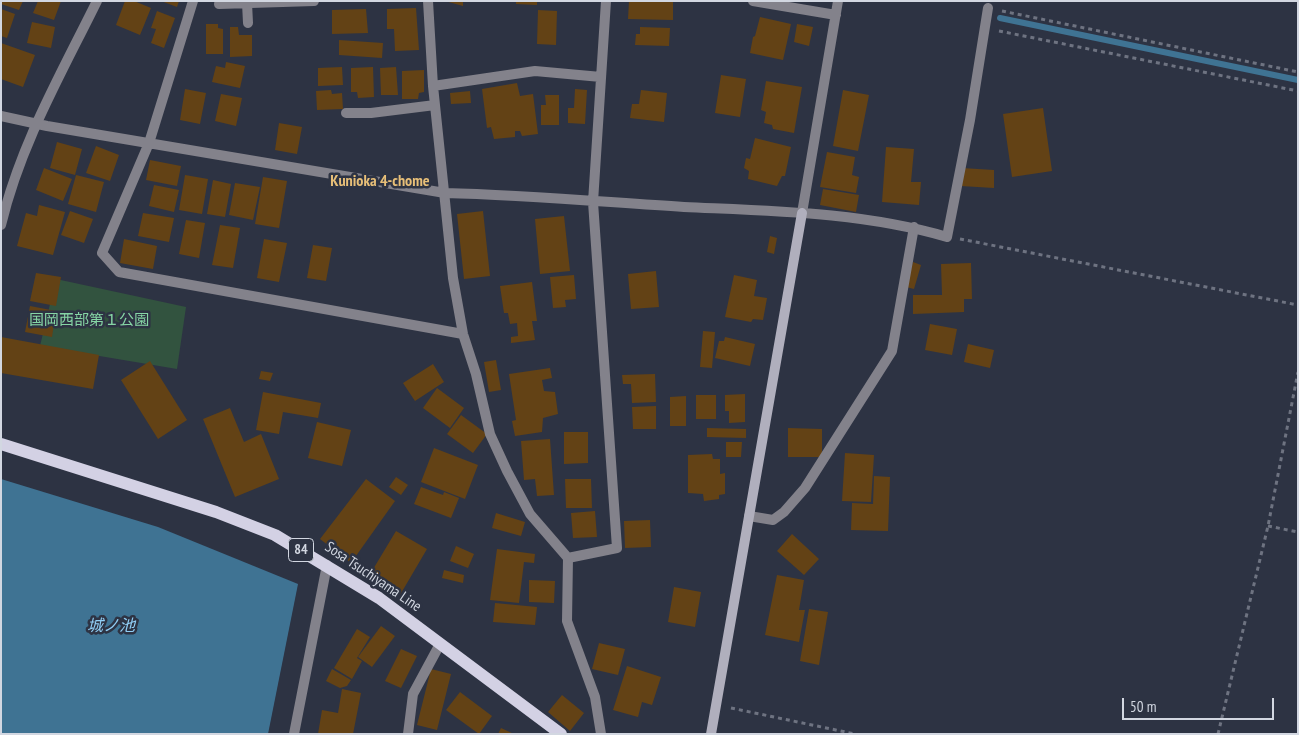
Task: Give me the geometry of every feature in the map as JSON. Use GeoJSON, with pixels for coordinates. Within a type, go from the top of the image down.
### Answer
{"type":"FeatureCollection","features":[{"type":"Feature","properties":{"kind":"main road","name":"Sosa Tsuchiyama Line"},"geometry":{"type":"LineString","coordinates":[[1,444],[216,512],[275,536],[327,565],[378,598],[561,734]]}},
{"type":"Feature","properties":{"kind":"street"},"geometry":{"type":"LineString","coordinates":[[1,225],[16,175],[36,123],[97,1]]}},
{"type":"Feature","properties":{"kind":"street"},"geometry":{"type":"LineString","coordinates":[[193,1],[149,143],[102,253],[118,272],[463,334]]}},
{"type":"Feature","properties":{"kind":"street"},"geometry":{"type":"LineString","coordinates":[[224,3],[312,1]]}},
{"type":"Feature","properties":{"kind":"street"},"geometry":{"type":"LineString","coordinates":[[428,1],[433,86],[453,278],[463,334],[476,374],[490,434],[507,471],[530,514],[568,558],[567,621],[595,697],[601,734]]}},
{"type":"Feature","properties":{"kind":"street"},"geometry":{"type":"LineString","coordinates":[[568,558],[617,548],[593,202],[606,1]]}},
{"type":"Feature","properties":{"kind":"street"},"geometry":{"type":"LineString","coordinates":[[752,1],[836,15]]}},
{"type":"Feature","properties":{"kind":"street"},"geometry":{"type":"LineString","coordinates":[[711,734],[838,1]]}},
{"type":"Feature","properties":{"kind":"street"},"geometry":{"type":"LineString","coordinates":[[247,3],[248,22]]}},
{"type":"Feature","properties":{"kind":"street"},"geometry":{"type":"LineString","coordinates":[[1,116],[445,194],[506,195],[593,202],[802,213],[914,227],[947,237],[970,120],[988,8]]}},
{"type":"Feature","properties":{"kind":"street"},"geometry":{"type":"LineString","coordinates":[[433,86],[535,71],[601,77]]}},
{"type":"Feature","properties":{"kind":"street"},"geometry":{"type":"LineString","coordinates":[[346,113],[371,113],[435,105]]}},
{"type":"Feature","properties":{"kind":"street"},"geometry":{"type":"LineString","coordinates":[[749,516],[773,520],[794,502],[892,351],[914,227]]}},
{"type":"Feature","properties":{"kind":"street"},"geometry":{"type":"LineString","coordinates":[[294,734],[327,565]]}},
{"type":"Feature","properties":{"kind":"street"},"geometry":{"type":"LineString","coordinates":[[408,734],[413,694],[440,644]]}},
{"type":"Feature","properties":{"kind":"path"},"geometry":{"type":"LineString","coordinates":[[988,8],[1298,72]]}},
{"type":"Feature","properties":{"kind":"path"},"geometry":{"type":"LineString","coordinates":[[984,28],[1298,91]]}},
{"type":"Feature","properties":{"kind":"path"},"geometry":{"type":"LineString","coordinates":[[947,237],[1298,305]]}},
{"type":"Feature","properties":{"kind":"path"},"geometry":{"type":"LineString","coordinates":[[1218,734],[1268,526],[1298,372]]}},
{"type":"Feature","properties":{"kind":"path"},"geometry":{"type":"LineString","coordinates":[[1268,526],[1298,532]]}},
{"type":"Feature","properties":{"kind":"path"},"geometry":{"type":"LineString","coordinates":[[716,705],[855,734]]}},
{"type":"Feature","properties":{"kind":"green space","name":"国岡西部第１公園"},"geometry":{"type":"Polygon","coordinates":[[[56,279],[186,307],[177,369],[40,346],[56,279]]]}},
{"type":"Feature","properties":{"kind":"water","name":"城ノ池"},"geometry":{"type":"Polygon","coordinates":[[[1,479],[158,527],[298,584],[268,734],[1,734],[1,479]]]}},
{"type":"Feature","properties":{"kind":"building"},"geometry":{"type":"Polygon","coordinates":[[[1,1],[23,1],[19,10],[1,4],[1,1]]]}},
{"type":"Feature","properties":{"kind":"building"},"geometry":{"type":"Polygon","coordinates":[[[38,1],[61,1],[54,20],[33,13],[38,1]]]}},
{"type":"Feature","properties":{"kind":"building"},"geometry":{"type":"Polygon","coordinates":[[[125,1],[134,1],[151,8],[140,35],[116,25],[125,1]]]}},
{"type":"Feature","properties":{"kind":"building"},"geometry":{"type":"Polygon","coordinates":[[[161,1],[179,1],[177,7],[161,1]]]}},
{"type":"Feature","properties":{"kind":"building"},"geometry":{"type":"Polygon","coordinates":[[[445,1],[463,1],[463,6],[445,1]]]}},
{"type":"Feature","properties":{"kind":"building"},"geometry":{"type":"Polygon","coordinates":[[[516,1],[537,1],[537,5],[516,4],[516,1]]]}},
{"type":"Feature","properties":{"kind":"building"},"geometry":{"type":"Polygon","coordinates":[[[629,1],[673,1],[673,20],[628,19],[629,1]]]}},
{"type":"Feature","properties":{"kind":"building"},"geometry":{"type":"Polygon","coordinates":[[[416,8],[419,50],[395,51],[394,29],[387,29],[387,9],[416,8]]]}},
{"type":"Feature","properties":{"kind":"building"},"geometry":{"type":"Polygon","coordinates":[[[1,9],[15,14],[7,38],[1,36],[1,9]]]}},
{"type":"Feature","properties":{"kind":"building"},"geometry":{"type":"Polygon","coordinates":[[[366,9],[368,33],[332,34],[332,10],[366,9]]]}},
{"type":"Feature","properties":{"kind":"building"},"geometry":{"type":"Polygon","coordinates":[[[538,10],[557,11],[556,45],[537,44],[538,10]]]}},
{"type":"Feature","properties":{"kind":"building"},"geometry":{"type":"Polygon","coordinates":[[[157,11],[175,18],[164,48],[151,43],[156,29],[151,28],[157,11]]]}},
{"type":"Feature","properties":{"kind":"building"},"geometry":{"type":"Polygon","coordinates":[[[760,17],[791,24],[783,60],[750,53],[760,17]]]}},
{"type":"Feature","properties":{"kind":"building"},"geometry":{"type":"Polygon","coordinates":[[[32,22],[55,27],[51,48],[27,43],[32,22]]]}},
{"type":"Feature","properties":{"kind":"building"},"geometry":{"type":"Polygon","coordinates":[[[206,24],[218,24],[218,28],[223,29],[223,54],[206,54],[206,24]]]}},
{"type":"Feature","properties":{"kind":"building"},"geometry":{"type":"Polygon","coordinates":[[[797,24],[813,27],[809,46],[794,42],[797,24]]]}},
{"type":"Feature","properties":{"kind":"building"},"geometry":{"type":"Polygon","coordinates":[[[230,27],[238,27],[239,35],[252,35],[252,56],[230,57],[230,27]]]}},
{"type":"Feature","properties":{"kind":"building"},"geometry":{"type":"Polygon","coordinates":[[[640,27],[670,28],[669,46],[635,45],[636,34],[640,34],[640,27]]]}},
{"type":"Feature","properties":{"kind":"building"},"geometry":{"type":"Polygon","coordinates":[[[339,40],[383,43],[382,58],[339,55],[339,40]]]}},
{"type":"Feature","properties":{"kind":"building"},"geometry":{"type":"Polygon","coordinates":[[[1,43],[35,55],[23,87],[1,79],[1,43]]]}},
{"type":"Feature","properties":{"kind":"building"},"geometry":{"type":"Polygon","coordinates":[[[226,62],[245,66],[240,88],[212,82],[216,66],[225,68],[226,62]]]}},
{"type":"Feature","properties":{"kind":"building"},"geometry":{"type":"Polygon","coordinates":[[[342,67],[343,85],[318,86],[318,68],[342,67]]]}},
{"type":"Feature","properties":{"kind":"building"},"geometry":{"type":"Polygon","coordinates":[[[373,67],[374,97],[358,98],[357,92],[351,92],[351,68],[373,67]]]}},
{"type":"Feature","properties":{"kind":"building"},"geometry":{"type":"Polygon","coordinates":[[[396,67],[398,95],[381,95],[380,68],[396,67]]]}},
{"type":"Feature","properties":{"kind":"building"},"geometry":{"type":"Polygon","coordinates":[[[424,70],[424,92],[419,93],[418,99],[402,99],[402,71],[424,70]]]}},
{"type":"Feature","properties":{"kind":"building"},"geometry":{"type":"Polygon","coordinates":[[[721,75],[746,79],[740,117],[715,113],[721,75]]]}},
{"type":"Feature","properties":{"kind":"building"},"geometry":{"type":"Polygon","coordinates":[[[766,81],[802,87],[794,133],[773,129],[772,125],[764,123],[766,112],[761,110],[766,81]]]}},
{"type":"Feature","properties":{"kind":"building"},"geometry":{"type":"Polygon","coordinates":[[[517,83],[520,96],[533,94],[538,134],[522,136],[520,131],[515,131],[515,137],[494,139],[491,127],[487,128],[482,89],[517,83]]]}},
{"type":"Feature","properties":{"kind":"building"},"geometry":{"type":"Polygon","coordinates":[[[185,89],[206,93],[200,124],[180,120],[185,89]]]}},
{"type":"Feature","properties":{"kind":"building"},"geometry":{"type":"Polygon","coordinates":[[[575,89],[587,90],[585,124],[568,123],[568,108],[574,108],[575,89]]]}},
{"type":"Feature","properties":{"kind":"building"},"geometry":{"type":"Polygon","coordinates":[[[331,90],[332,94],[342,93],[343,109],[317,110],[316,91],[331,90]]]}},
{"type":"Feature","properties":{"kind":"building"},"geometry":{"type":"Polygon","coordinates":[[[641,90],[667,93],[664,122],[630,118],[632,104],[639,104],[641,90]]]}},
{"type":"Feature","properties":{"kind":"building"},"geometry":{"type":"Polygon","coordinates":[[[843,90],[869,95],[858,151],[833,146],[843,90]]]}},
{"type":"Feature","properties":{"kind":"building"},"geometry":{"type":"Polygon","coordinates":[[[470,91],[471,103],[451,104],[450,93],[470,91]]]}},
{"type":"Feature","properties":{"kind":"building"},"geometry":{"type":"Polygon","coordinates":[[[221,94],[242,98],[236,126],[215,121],[221,94]]]}},
{"type":"Feature","properties":{"kind":"building"},"geometry":{"type":"Polygon","coordinates":[[[545,95],[559,95],[559,125],[541,125],[541,105],[546,105],[545,95]]]}},
{"type":"Feature","properties":{"kind":"building"},"geometry":{"type":"Polygon","coordinates":[[[1043,108],[1052,171],[1012,177],[1003,114],[1043,108]]]}},
{"type":"Feature","properties":{"kind":"building"},"geometry":{"type":"Polygon","coordinates":[[[279,123],[302,127],[297,154],[275,150],[279,123]]]}},
{"type":"Feature","properties":{"kind":"building"},"geometry":{"type":"Polygon","coordinates":[[[755,138],[791,147],[785,176],[782,176],[777,186],[748,179],[749,171],[744,168],[746,158],[750,159],[755,138]]]}},
{"type":"Feature","properties":{"kind":"building"},"geometry":{"type":"Polygon","coordinates":[[[57,142],[82,149],[75,175],[50,168],[57,142]]]}},
{"type":"Feature","properties":{"kind":"building"},"geometry":{"type":"Polygon","coordinates":[[[96,146],[119,155],[110,181],[86,173],[96,146]]]}},
{"type":"Feature","properties":{"kind":"building"},"geometry":{"type":"Polygon","coordinates":[[[886,147],[914,149],[911,182],[921,182],[919,205],[882,202],[886,147]]]}},
{"type":"Feature","properties":{"kind":"building"},"geometry":{"type":"Polygon","coordinates":[[[827,152],[855,157],[852,175],[859,177],[856,193],[820,187],[827,152]]]}},
{"type":"Feature","properties":{"kind":"building"},"geometry":{"type":"Polygon","coordinates":[[[150,160],[181,166],[177,186],[146,180],[150,160]]]}},
{"type":"Feature","properties":{"kind":"building"},"geometry":{"type":"Polygon","coordinates":[[[44,168],[72,179],[63,201],[36,190],[44,168]]]}},
{"type":"Feature","properties":{"kind":"building"},"geometry":{"type":"Polygon","coordinates":[[[962,168],[994,170],[994,188],[961,186],[962,168]]]}},
{"type":"Feature","properties":{"kind":"building"},"geometry":{"type":"Polygon","coordinates":[[[76,175],[104,182],[96,212],[68,204],[76,175]]]}},
{"type":"Feature","properties":{"kind":"building"},"geometry":{"type":"Polygon","coordinates":[[[185,175],[208,179],[202,214],[179,210],[185,175]]]}},
{"type":"Feature","properties":{"kind":"building"},"geometry":{"type":"Polygon","coordinates":[[[263,177],[287,181],[279,228],[255,224],[263,177]]]}},
{"type":"Feature","properties":{"kind":"building"},"geometry":{"type":"Polygon","coordinates":[[[213,180],[231,184],[225,217],[207,214],[213,180]]]}},
{"type":"Feature","properties":{"kind":"building"},"geometry":{"type":"Polygon","coordinates":[[[235,183],[260,187],[253,220],[229,215],[235,183]]]}},
{"type":"Feature","properties":{"kind":"building"},"geometry":{"type":"Polygon","coordinates":[[[154,185],[179,190],[174,212],[149,206],[154,185]]]}},
{"type":"Feature","properties":{"kind":"building"},"geometry":{"type":"Polygon","coordinates":[[[823,189],[859,195],[856,212],[820,205],[823,189]]]}},
{"type":"Feature","properties":{"kind":"building"},"geometry":{"type":"Polygon","coordinates":[[[39,205],[65,212],[53,255],[17,246],[26,213],[37,216],[39,205]]]}},
{"type":"Feature","properties":{"kind":"building"},"geometry":{"type":"Polygon","coordinates":[[[70,211],[93,219],[84,243],[61,235],[70,211]]]}},
{"type":"Feature","properties":{"kind":"building"},"geometry":{"type":"Polygon","coordinates":[[[483,211],[490,276],[464,279],[457,214],[483,211]]]}},
{"type":"Feature","properties":{"kind":"building"},"geometry":{"type":"Polygon","coordinates":[[[143,213],[174,218],[169,242],[138,236],[143,213]]]}},
{"type":"Feature","properties":{"kind":"building"},"geometry":{"type":"Polygon","coordinates":[[[564,216],[570,271],[540,274],[535,219],[564,216]]]}},
{"type":"Feature","properties":{"kind":"building"},"geometry":{"type":"Polygon","coordinates":[[[186,220],[205,223],[199,258],[179,254],[186,220]]]}},
{"type":"Feature","properties":{"kind":"building"},"geometry":{"type":"Polygon","coordinates":[[[220,225],[240,228],[233,268],[212,265],[220,225]]]}},
{"type":"Feature","properties":{"kind":"building"},"geometry":{"type":"Polygon","coordinates":[[[770,236],[777,238],[774,254],[767,252],[770,236]]]}},
{"type":"Feature","properties":{"kind":"building"},"geometry":{"type":"Polygon","coordinates":[[[124,239],[157,246],[153,269],[120,263],[124,239]]]}},
{"type":"Feature","properties":{"kind":"building"},"geometry":{"type":"Polygon","coordinates":[[[264,239],[287,243],[279,282],[257,278],[264,239]]]}},
{"type":"Feature","properties":{"kind":"building"},"geometry":{"type":"Polygon","coordinates":[[[313,245],[332,248],[326,281],[307,278],[313,245]]]}},
{"type":"Feature","properties":{"kind":"building"},"geometry":{"type":"Polygon","coordinates":[[[913,262],[921,265],[914,289],[906,287],[913,262]]]}},
{"type":"Feature","properties":{"kind":"building"},"geometry":{"type":"Polygon","coordinates":[[[971,263],[972,299],[964,299],[964,312],[913,314],[913,295],[942,295],[941,264],[971,263]]]}},
{"type":"Feature","properties":{"kind":"building"},"geometry":{"type":"Polygon","coordinates":[[[656,271],[659,307],[631,309],[628,274],[656,271]]]}},
{"type":"Feature","properties":{"kind":"building"},"geometry":{"type":"Polygon","coordinates":[[[36,273],[61,277],[56,306],[30,301],[36,273]]]}},
{"type":"Feature","properties":{"kind":"building"},"geometry":{"type":"Polygon","coordinates":[[[574,275],[576,299],[565,300],[566,307],[553,308],[550,277],[574,275]]]}},
{"type":"Feature","properties":{"kind":"building"},"geometry":{"type":"Polygon","coordinates":[[[734,275],[757,280],[754,296],[767,298],[763,320],[753,319],[751,322],[725,317],[734,275]]]}},
{"type":"Feature","properties":{"kind":"building"},"geometry":{"type":"Polygon","coordinates":[[[532,282],[537,321],[532,321],[535,340],[511,343],[511,337],[518,336],[517,323],[510,324],[508,313],[504,313],[500,286],[532,282]]]}},
{"type":"Feature","properties":{"kind":"building"},"geometry":{"type":"Polygon","coordinates":[[[30,306],[56,311],[52,337],[25,332],[30,306]]]}},
{"type":"Feature","properties":{"kind":"building"},"geometry":{"type":"Polygon","coordinates":[[[930,324],[957,329],[952,355],[925,350],[930,324]]]}},
{"type":"Feature","properties":{"kind":"building"},"geometry":{"type":"Polygon","coordinates":[[[703,331],[715,332],[712,368],[700,367],[703,331]]]}},
{"type":"Feature","properties":{"kind":"building"},"geometry":{"type":"Polygon","coordinates":[[[1,337],[99,355],[93,389],[1,373],[1,337]]]}},
{"type":"Feature","properties":{"kind":"building"},"geometry":{"type":"Polygon","coordinates":[[[725,337],[755,344],[750,366],[715,358],[719,341],[724,341],[725,337]]]}},
{"type":"Feature","properties":{"kind":"building"},"geometry":{"type":"Polygon","coordinates":[[[968,344],[994,350],[990,368],[964,362],[968,344]]]}},
{"type":"Feature","properties":{"kind":"building"},"geometry":{"type":"Polygon","coordinates":[[[496,360],[501,390],[489,392],[484,362],[496,360]]]}},
{"type":"Feature","properties":{"kind":"building"},"geometry":{"type":"Polygon","coordinates":[[[150,361],[187,420],[158,439],[121,380],[150,361]]]}},
{"type":"Feature","properties":{"kind":"building"},"geometry":{"type":"Polygon","coordinates":[[[433,364],[444,382],[415,401],[403,383],[433,364]]]}},
{"type":"Feature","properties":{"kind":"building"},"geometry":{"type":"Polygon","coordinates":[[[550,368],[552,378],[542,380],[544,391],[555,392],[558,414],[543,418],[542,432],[515,436],[512,421],[516,420],[509,374],[550,368]]]}},
{"type":"Feature","properties":{"kind":"building"},"geometry":{"type":"Polygon","coordinates":[[[261,371],[273,373],[270,381],[259,379],[261,371]]]}},
{"type":"Feature","properties":{"kind":"building"},"geometry":{"type":"Polygon","coordinates":[[[655,374],[656,402],[632,403],[631,384],[623,384],[622,375],[655,374]]]}},
{"type":"Feature","properties":{"kind":"building"},"geometry":{"type":"Polygon","coordinates":[[[437,388],[464,408],[450,428],[423,408],[437,388]]]}},
{"type":"Feature","properties":{"kind":"building"},"geometry":{"type":"Polygon","coordinates":[[[263,392],[321,403],[318,418],[283,412],[279,434],[256,430],[263,392]]]}},
{"type":"Feature","properties":{"kind":"building"},"geometry":{"type":"Polygon","coordinates":[[[745,394],[745,422],[729,423],[729,411],[725,411],[725,395],[745,394]]]}},
{"type":"Feature","properties":{"kind":"building"},"geometry":{"type":"Polygon","coordinates":[[[696,395],[716,395],[716,419],[696,419],[696,395]]]}},
{"type":"Feature","properties":{"kind":"building"},"geometry":{"type":"Polygon","coordinates":[[[686,396],[686,426],[670,426],[670,397],[686,396]]]}},
{"type":"Feature","properties":{"kind":"building"},"geometry":{"type":"Polygon","coordinates":[[[656,406],[656,429],[633,429],[632,407],[656,406]]]}},
{"type":"Feature","properties":{"kind":"building"},"geometry":{"type":"Polygon","coordinates":[[[230,408],[244,442],[261,434],[279,479],[235,497],[203,419],[230,408]]]}},
{"type":"Feature","properties":{"kind":"building"},"geometry":{"type":"Polygon","coordinates":[[[461,415],[487,434],[473,453],[447,434],[461,415]]]}},
{"type":"Feature","properties":{"kind":"building"},"geometry":{"type":"Polygon","coordinates":[[[317,422],[351,430],[342,466],[308,458],[317,422]]]}},
{"type":"Feature","properties":{"kind":"building"},"geometry":{"type":"Polygon","coordinates":[[[707,428],[746,429],[746,438],[707,437],[707,428]]]}},
{"type":"Feature","properties":{"kind":"building"},"geometry":{"type":"Polygon","coordinates":[[[788,428],[822,429],[822,457],[788,457],[788,428]]]}},
{"type":"Feature","properties":{"kind":"building"},"geometry":{"type":"Polygon","coordinates":[[[564,432],[588,432],[588,463],[564,464],[564,432]]]}},
{"type":"Feature","properties":{"kind":"building"},"geometry":{"type":"Polygon","coordinates":[[[550,439],[554,495],[537,496],[535,479],[524,480],[521,441],[550,439]]]}},
{"type":"Feature","properties":{"kind":"building"},"geometry":{"type":"Polygon","coordinates":[[[726,442],[742,442],[741,457],[726,457],[726,442]]]}},
{"type":"Feature","properties":{"kind":"building"},"geometry":{"type":"Polygon","coordinates":[[[434,448],[478,465],[465,499],[421,482],[434,448]]]}},
{"type":"Feature","properties":{"kind":"building"},"geometry":{"type":"Polygon","coordinates":[[[845,453],[874,455],[871,502],[842,501],[845,453]]]}},
{"type":"Feature","properties":{"kind":"building"},"geometry":{"type":"Polygon","coordinates":[[[712,454],[713,459],[720,459],[720,474],[725,473],[725,494],[719,495],[719,499],[704,501],[703,494],[688,493],[688,455],[712,454]]]}},
{"type":"Feature","properties":{"kind":"building"},"geometry":{"type":"Polygon","coordinates":[[[874,476],[890,477],[888,531],[851,530],[852,503],[873,504],[874,476]]]}},
{"type":"Feature","properties":{"kind":"building"},"geometry":{"type":"Polygon","coordinates":[[[396,477],[408,485],[401,495],[389,487],[396,477]]]}},
{"type":"Feature","properties":{"kind":"building"},"geometry":{"type":"Polygon","coordinates":[[[366,479],[395,501],[351,563],[320,539],[366,479]]]}},
{"type":"Feature","properties":{"kind":"building"},"geometry":{"type":"Polygon","coordinates":[[[565,479],[591,479],[592,508],[566,508],[565,479]]]}},
{"type":"Feature","properties":{"kind":"building"},"geometry":{"type":"Polygon","coordinates":[[[421,487],[443,495],[444,492],[459,498],[451,518],[414,504],[421,487]]]}},
{"type":"Feature","properties":{"kind":"building"},"geometry":{"type":"Polygon","coordinates":[[[595,511],[597,537],[573,538],[571,513],[595,511]]]}},
{"type":"Feature","properties":{"kind":"building"},"geometry":{"type":"Polygon","coordinates":[[[496,513],[525,522],[521,536],[492,528],[496,513]]]}},
{"type":"Feature","properties":{"kind":"building"},"geometry":{"type":"Polygon","coordinates":[[[650,520],[651,547],[625,548],[624,521],[650,520]]]}},
{"type":"Feature","properties":{"kind":"building"},"geometry":{"type":"Polygon","coordinates":[[[396,531],[427,549],[400,595],[369,576],[396,531]]]}},
{"type":"Feature","properties":{"kind":"building"},"geometry":{"type":"Polygon","coordinates":[[[792,534],[819,559],[804,575],[777,551],[792,534]]]}},
{"type":"Feature","properties":{"kind":"building"},"geometry":{"type":"Polygon","coordinates":[[[456,546],[474,554],[468,568],[450,561],[456,546]]]}},
{"type":"Feature","properties":{"kind":"building"},"geometry":{"type":"Polygon","coordinates":[[[497,549],[535,554],[534,563],[524,562],[519,603],[490,600],[497,549]]]}},
{"type":"Feature","properties":{"kind":"building"},"geometry":{"type":"Polygon","coordinates":[[[444,570],[464,575],[463,583],[442,578],[444,570]]]}},
{"type":"Feature","properties":{"kind":"building"},"geometry":{"type":"Polygon","coordinates":[[[777,575],[804,580],[799,610],[805,610],[799,642],[765,635],[777,575]]]}},
{"type":"Feature","properties":{"kind":"building"},"geometry":{"type":"Polygon","coordinates":[[[529,580],[555,581],[554,603],[529,602],[529,580]]]}},
{"type":"Feature","properties":{"kind":"building"},"geometry":{"type":"Polygon","coordinates":[[[674,587],[701,592],[695,627],[668,622],[674,587]]]}},
{"type":"Feature","properties":{"kind":"building"},"geometry":{"type":"Polygon","coordinates":[[[495,603],[537,607],[535,625],[493,622],[495,603]]]}},
{"type":"Feature","properties":{"kind":"building"},"geometry":{"type":"Polygon","coordinates":[[[809,609],[828,612],[819,665],[800,661],[809,609]]]}},
{"type":"Feature","properties":{"kind":"building"},"geometry":{"type":"Polygon","coordinates":[[[381,626],[395,636],[372,667],[358,657],[381,626]]]}},
{"type":"Feature","properties":{"kind":"building"},"geometry":{"type":"Polygon","coordinates":[[[357,629],[370,637],[357,658],[362,661],[352,679],[334,668],[357,629]]]}},
{"type":"Feature","properties":{"kind":"building"},"geometry":{"type":"Polygon","coordinates":[[[599,643],[625,649],[618,675],[592,669],[599,643]]]}},
{"type":"Feature","properties":{"kind":"building"},"geometry":{"type":"Polygon","coordinates":[[[401,649],[417,656],[401,688],[385,681],[401,649]]]}},
{"type":"Feature","properties":{"kind":"building"},"geometry":{"type":"Polygon","coordinates":[[[627,666],[661,677],[652,705],[642,702],[638,717],[613,710],[627,666]]]}},
{"type":"Feature","properties":{"kind":"building"},"geometry":{"type":"Polygon","coordinates":[[[332,669],[351,680],[347,686],[340,688],[326,681],[332,669]]]}},
{"type":"Feature","properties":{"kind":"building"},"geometry":{"type":"Polygon","coordinates":[[[431,669],[451,674],[437,730],[417,725],[431,669]]]}},
{"type":"Feature","properties":{"kind":"building"},"geometry":{"type":"Polygon","coordinates":[[[342,689],[361,693],[353,734],[318,734],[322,710],[338,713],[342,689]]]}},
{"type":"Feature","properties":{"kind":"building"},"geometry":{"type":"Polygon","coordinates":[[[460,692],[492,716],[479,734],[446,710],[460,692]]]}},
{"type":"Feature","properties":{"kind":"building"},"geometry":{"type":"Polygon","coordinates":[[[562,695],[584,713],[570,731],[548,712],[562,695]]]}},
{"type":"Feature","properties":{"kind":"building"},"geometry":{"type":"Polygon","coordinates":[[[501,728],[514,734],[498,734],[501,728]]]}},
{"type":"Feature","properties":{"kind":"waterway"},"geometry":{"type":"LineString","coordinates":[[1000,18],[1298,80]]}},
{"type":"Feature","properties":{"kind":"district","name":"Kunioka 4-chome"},"geometry":{"type":"Point","coordinates":[380,181]}}]}
